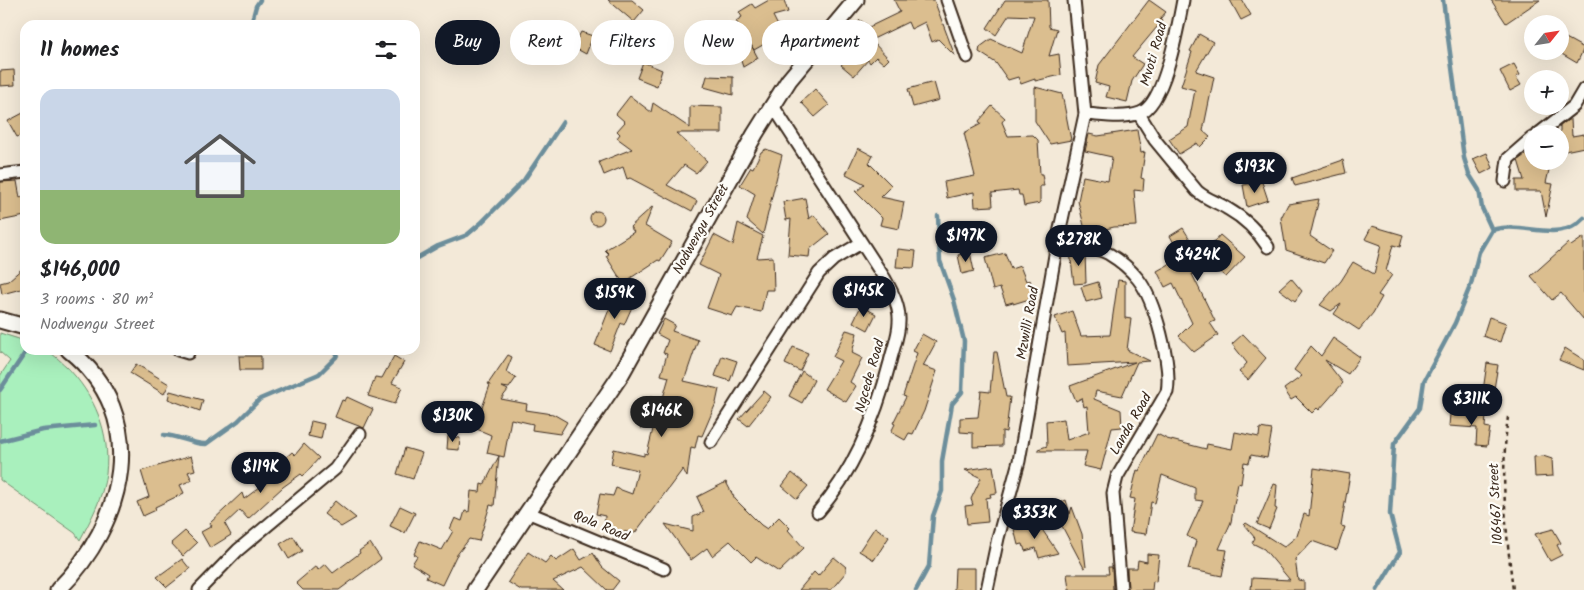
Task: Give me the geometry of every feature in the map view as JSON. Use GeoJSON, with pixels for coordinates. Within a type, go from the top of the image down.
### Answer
{"type":"FeatureCollection","features":[{"type":"Feature","properties":{"kind":"street","name":"Nodwengu Street"},"geometry":{"type":"LineString","coordinates":[[477,589],[526,512],[620,376],[692,245],[789,80],[856,0]]}},
{"type":"Feature","properties":{"kind":"street"},"geometry":{"type":"LineString","coordinates":[[946,0],[967,57]]}},
{"type":"Feature","properties":{"kind":"street","name":"Mzwilli Road"},"geometry":{"type":"LineString","coordinates":[[987,590],[998,538],[1020,460],[1058,238],[1085,114],[1074,0]]}},
{"type":"Feature","properties":{"kind":"street","name":"Mvoti Road"},"geometry":{"type":"LineString","coordinates":[[1139,114],[1150,107],[1159,92],[1184,0]]}},
{"type":"Feature","properties":{"kind":"street"},"geometry":{"type":"LineString","coordinates":[[1550,125],[1574,106],[1584,89]]}},
{"type":"Feature","properties":{"kind":"street","name":"Ngcede Road"},"geometry":{"type":"LineString","coordinates":[[773,106],[885,279],[896,301],[900,321],[881,397],[870,427],[845,475],[818,512]]}},
{"type":"Feature","properties":{"kind":"street"},"geometry":{"type":"LineString","coordinates":[[1085,114],[1118,116],[1139,114],[1155,140],[1197,191],[1204,197],[1229,209],[1257,232],[1268,247]]}},
{"type":"Feature","properties":{"kind":"street"},"geometry":{"type":"LineString","coordinates":[[1505,181],[1508,159],[1524,145]]}},
{"type":"Feature","properties":{"kind":"street"},"geometry":{"type":"LineString","coordinates":[[0,175],[20,173]]}},
{"type":"Feature","properties":{"kind":"street","name":"Landa Road"},"geometry":{"type":"LineString","coordinates":[[1058,238],[1103,252],[1130,270],[1142,286],[1165,348],[1169,381],[1167,392],[1117,477],[1113,493],[1121,590]]}},
{"type":"Feature","properties":{"kind":"street"},"geometry":{"type":"LineString","coordinates":[[711,442],[819,273],[834,259],[862,242]]}},
{"type":"Feature","properties":{"kind":"street"},"geometry":{"type":"LineString","coordinates":[[0,320],[20,326]]}},
{"type":"Feature","properties":{"kind":"street"},"geometry":{"type":"LineString","coordinates":[[58,590],[73,574],[94,544],[111,510],[121,471],[120,443],[116,416],[108,395],[92,372],[74,355]]}},
{"type":"Feature","properties":{"kind":"street"},"geometry":{"type":"LineString","coordinates":[[199,590],[238,550],[335,469],[360,434]]}},
{"type":"Feature","properties":{"kind":"street","name":"Qola Road"},"geometry":{"type":"LineString","coordinates":[[526,512],[664,569]]}},
{"type":"Feature","properties":{"kind":"path","name":"106467 Street"},"geometry":{"type":"LineString","coordinates":[[1508,417],[1504,450],[1504,505],[1513,590]]}},
{"type":"Feature","properties":{"kind":"green space"},"geometry":{"type":"Polygon","coordinates":[[[0,333],[20,339],[20,355],[53,355],[66,366],[85,389],[98,415],[106,443],[106,473],[99,500],[80,540],[75,533],[0,480],[0,376],[10,361],[0,352],[0,333]]]}},
{"type":"Feature","properties":{"kind":"building"},"geometry":{"type":"Polygon","coordinates":[[[608,0],[632,0],[644,10],[636,20],[632,20],[608,0]]]}},
{"type":"Feature","properties":{"kind":"building"},"geometry":{"type":"Polygon","coordinates":[[[769,0],[784,0],[788,12],[773,16],[775,20],[762,20],[762,45],[754,50],[752,47],[752,20],[738,20],[742,17],[739,12],[752,4],[755,8],[769,0]]]}},
{"type":"Feature","properties":{"kind":"building"},"geometry":{"type":"Polygon","coordinates":[[[894,0],[934,0],[955,56],[938,39],[932,42],[925,22],[911,29],[908,22],[878,37],[878,23],[900,12],[894,0]]]}},
{"type":"Feature","properties":{"kind":"building"},"geometry":{"type":"Polygon","coordinates":[[[1005,0],[1048,0],[1049,27],[1057,29],[1049,56],[1059,54],[1061,75],[1035,81],[1035,79],[1021,84],[1018,77],[1008,80],[996,63],[979,52],[980,47],[991,39],[1022,53],[1034,16],[1009,15],[996,35],[987,28],[1005,0]]]}},
{"type":"Feature","properties":{"kind":"building"},"geometry":{"type":"Polygon","coordinates":[[[1149,0],[1166,12],[1160,19],[1162,21],[1132,57],[1143,64],[1132,81],[1127,102],[1106,97],[1109,87],[1095,83],[1099,65],[1149,0]]]}},
{"type":"Feature","properties":{"kind":"building"},"geometry":{"type":"Polygon","coordinates":[[[1230,0],[1242,0],[1251,15],[1241,20],[1230,0]]]}},
{"type":"Feature","properties":{"kind":"building"},"geometry":{"type":"Polygon","coordinates":[[[1491,0],[1540,0],[1506,23],[1491,0]]]}},
{"type":"Feature","properties":{"kind":"building"},"geometry":{"type":"Polygon","coordinates":[[[581,32],[591,35],[591,41],[586,54],[581,51],[581,32]]]}},
{"type":"Feature","properties":{"kind":"building"},"geometry":{"type":"Polygon","coordinates":[[[1199,34],[1213,42],[1196,71],[1214,77],[1203,131],[1210,137],[1200,147],[1197,143],[1179,154],[1169,139],[1188,127],[1195,90],[1181,86],[1192,52],[1190,51],[1199,34]]]}},
{"type":"Feature","properties":{"kind":"building"},"geometry":{"type":"Polygon","coordinates":[[[1569,40],[1584,48],[1577,63],[1569,58],[1569,40]]]}},
{"type":"Feature","properties":{"kind":"building"},"geometry":{"type":"Polygon","coordinates":[[[752,47],[758,58],[752,62],[752,47]]]}},
{"type":"Feature","properties":{"kind":"building"},"geometry":{"type":"Polygon","coordinates":[[[878,47],[889,59],[884,64],[878,59],[878,47]]]}},
{"type":"Feature","properties":{"kind":"building"},"geometry":{"type":"Polygon","coordinates":[[[1514,64],[1520,75],[1516,77],[1521,85],[1510,91],[1500,71],[1514,64]]]}},
{"type":"Feature","properties":{"kind":"building"},"geometry":{"type":"Polygon","coordinates":[[[642,65],[650,65],[662,70],[657,86],[637,78],[642,65]]]}},
{"type":"Feature","properties":{"kind":"building"},"geometry":{"type":"Polygon","coordinates":[[[841,65],[864,65],[854,76],[841,65]]]}},
{"type":"Feature","properties":{"kind":"building"},"geometry":{"type":"Polygon","coordinates":[[[14,70],[15,85],[0,86],[0,71],[14,70]]]}},
{"type":"Feature","properties":{"kind":"building"},"geometry":{"type":"Polygon","coordinates":[[[707,76],[733,77],[733,95],[704,87],[707,76]]]}},
{"type":"Feature","properties":{"kind":"building"},"geometry":{"type":"Polygon","coordinates":[[[934,82],[939,100],[913,107],[908,89],[934,82]]]}},
{"type":"Feature","properties":{"kind":"building"},"geometry":{"type":"Polygon","coordinates":[[[1035,87],[1062,94],[1071,140],[1050,144],[1035,121],[1035,87]]]}},
{"type":"Feature","properties":{"kind":"building"},"geometry":{"type":"Polygon","coordinates":[[[815,89],[829,105],[815,117],[801,102],[815,89]]]}},
{"type":"Feature","properties":{"kind":"building"},"geometry":{"type":"Polygon","coordinates":[[[630,96],[651,112],[653,103],[690,128],[690,106],[722,107],[722,133],[676,133],[707,161],[696,173],[684,165],[667,185],[697,201],[692,211],[630,178],[627,179],[623,167],[604,175],[599,162],[632,149],[617,138],[620,134],[617,131],[625,122],[616,114],[630,96]]]}},
{"type":"Feature","properties":{"kind":"building"},"geometry":{"type":"Polygon","coordinates":[[[992,106],[1005,118],[1002,122],[1008,136],[1033,135],[1038,140],[1040,174],[1042,174],[1044,186],[1040,186],[1040,203],[1024,206],[1022,195],[1019,195],[1018,190],[992,193],[993,206],[975,207],[974,192],[947,198],[944,182],[975,176],[964,133],[981,124],[979,121],[992,106]]]}},
{"type":"Feature","properties":{"kind":"building"},"geometry":{"type":"Polygon","coordinates":[[[20,115],[20,136],[17,137],[8,121],[20,115]]]}},
{"type":"Feature","properties":{"kind":"building"},"geometry":{"type":"Polygon","coordinates":[[[1571,120],[1572,136],[1584,134],[1584,147],[1569,150],[1569,125],[1561,125],[1571,120]]]}},
{"type":"Feature","properties":{"kind":"building"},"geometry":{"type":"Polygon","coordinates":[[[1137,130],[1141,153],[1145,152],[1141,178],[1144,179],[1143,191],[1134,190],[1137,226],[1114,227],[1086,234],[1078,201],[1083,176],[1108,181],[1112,157],[1085,151],[1089,134],[1098,136],[1137,130]]]}},
{"type":"Feature","properties":{"kind":"building"},"geometry":{"type":"Polygon","coordinates":[[[858,148],[873,156],[869,163],[892,186],[881,197],[904,202],[899,229],[880,225],[882,218],[855,191],[865,184],[846,174],[858,148]]]}},
{"type":"Feature","properties":{"kind":"building"},"geometry":{"type":"Polygon","coordinates":[[[766,149],[782,155],[763,234],[747,220],[755,194],[740,185],[751,167],[753,168],[761,152],[766,149]]]}},
{"type":"Feature","properties":{"kind":"building"},"geometry":{"type":"Polygon","coordinates":[[[1487,153],[1493,168],[1481,174],[1473,159],[1487,153]]]}},
{"type":"Feature","properties":{"kind":"building"},"geometry":{"type":"Polygon","coordinates":[[[1524,156],[1524,170],[1549,170],[1546,183],[1553,184],[1546,217],[1541,191],[1516,191],[1516,180],[1524,180],[1518,160],[1524,156]]]}},
{"type":"Feature","properties":{"kind":"building"},"geometry":{"type":"Polygon","coordinates":[[[1343,160],[1346,173],[1295,186],[1292,178],[1343,160]]]}},
{"type":"Feature","properties":{"kind":"building"},"geometry":{"type":"Polygon","coordinates":[[[17,181],[20,198],[20,217],[0,221],[0,182],[17,181]]]}},
{"type":"Feature","properties":{"kind":"building"},"geometry":{"type":"Polygon","coordinates":[[[1262,182],[1268,200],[1247,207],[1243,185],[1262,182]]]}},
{"type":"Feature","properties":{"kind":"building"},"geometry":{"type":"Polygon","coordinates":[[[805,198],[809,219],[814,215],[829,234],[810,249],[809,257],[788,255],[791,219],[786,220],[783,202],[805,198]]]}},
{"type":"Feature","properties":{"kind":"building"},"geometry":{"type":"Polygon","coordinates":[[[1319,199],[1310,236],[1332,251],[1324,263],[1286,250],[1281,218],[1288,204],[1319,199]]]}},
{"type":"Feature","properties":{"kind":"building"},"geometry":{"type":"Polygon","coordinates":[[[653,206],[645,226],[672,242],[660,261],[658,260],[623,283],[606,256],[609,254],[605,250],[634,232],[630,227],[653,206]]]}},
{"type":"Feature","properties":{"kind":"building"},"geometry":{"type":"Polygon","coordinates":[[[597,211],[602,213],[604,218],[602,223],[597,225],[592,223],[590,218],[592,213],[597,211]]]}},
{"type":"Feature","properties":{"kind":"building"},"geometry":{"type":"Polygon","coordinates":[[[738,223],[763,236],[757,258],[773,257],[774,290],[766,290],[761,312],[737,307],[732,316],[707,308],[719,275],[699,265],[714,235],[733,245],[738,223]]]}},
{"type":"Feature","properties":{"kind":"building"},"geometry":{"type":"Polygon","coordinates":[[[1372,226],[1403,235],[1400,247],[1393,245],[1386,271],[1392,275],[1378,295],[1382,297],[1373,313],[1359,330],[1334,314],[1341,304],[1331,311],[1320,305],[1341,281],[1353,262],[1374,274],[1381,245],[1365,239],[1372,226]]]}},
{"type":"Feature","properties":{"kind":"building"},"geometry":{"type":"Polygon","coordinates":[[[1183,228],[1196,249],[1213,243],[1220,235],[1245,257],[1226,277],[1210,265],[1192,274],[1215,321],[1210,323],[1218,335],[1194,352],[1179,336],[1192,323],[1173,283],[1165,287],[1157,271],[1182,257],[1170,236],[1183,228]]]}},
{"type":"Feature","properties":{"kind":"building"},"geometry":{"type":"Polygon","coordinates":[[[1584,237],[1584,320],[1561,293],[1552,300],[1531,276],[1568,243],[1571,246],[1584,237]]]}},
{"type":"Feature","properties":{"kind":"building"},"geometry":{"type":"Polygon","coordinates":[[[898,249],[916,251],[914,268],[896,267],[898,249]]]}},
{"type":"Feature","properties":{"kind":"building"},"geometry":{"type":"Polygon","coordinates":[[[1079,251],[1085,253],[1086,283],[1074,284],[1070,252],[1079,251]]]}},
{"type":"Feature","properties":{"kind":"building"},"geometry":{"type":"Polygon","coordinates":[[[970,252],[974,271],[962,274],[958,255],[970,252]]]}},
{"type":"Feature","properties":{"kind":"building"},"geometry":{"type":"Polygon","coordinates":[[[1005,253],[1011,269],[1020,266],[1026,281],[1030,280],[1036,297],[1013,304],[1013,302],[1006,304],[1000,288],[993,290],[985,258],[1005,253]]]}},
{"type":"Feature","properties":{"kind":"building"},"geometry":{"type":"Polygon","coordinates":[[[20,270],[20,289],[2,294],[0,283],[8,281],[20,270]]]}},
{"type":"Feature","properties":{"kind":"building"},"geometry":{"type":"Polygon","coordinates":[[[1291,278],[1302,291],[1295,301],[1279,289],[1291,278]]]}},
{"type":"Feature","properties":{"kind":"building"},"geometry":{"type":"Polygon","coordinates":[[[1118,280],[1125,281],[1125,318],[1131,319],[1127,350],[1150,361],[1137,362],[1122,396],[1096,391],[1094,399],[1121,410],[1122,427],[1112,428],[1101,470],[1083,466],[1087,451],[1038,451],[1038,449],[1047,446],[1046,421],[1064,419],[1067,440],[1089,432],[1087,406],[1084,407],[1082,398],[1076,401],[1070,386],[1135,362],[1067,366],[1065,333],[1062,334],[1055,317],[1072,311],[1081,336],[1110,335],[1118,280]]]}},
{"type":"Feature","properties":{"kind":"building"},"geometry":{"type":"Polygon","coordinates":[[[1098,282],[1102,298],[1086,302],[1081,287],[1098,282]]]}},
{"type":"Feature","properties":{"kind":"building"},"geometry":{"type":"Polygon","coordinates":[[[616,292],[635,300],[624,325],[621,323],[610,351],[595,345],[616,292]]]}},
{"type":"Feature","properties":{"kind":"building"},"geometry":{"type":"Polygon","coordinates":[[[861,306],[876,314],[868,330],[853,322],[861,306]]]}},
{"type":"Feature","properties":{"kind":"building"},"geometry":{"type":"Polygon","coordinates":[[[1489,317],[1506,323],[1500,342],[1483,336],[1489,317]]]}},
{"type":"Feature","properties":{"kind":"building"},"geometry":{"type":"Polygon","coordinates":[[[664,319],[675,325],[672,331],[698,340],[684,381],[719,389],[716,403],[702,436],[698,435],[695,448],[691,447],[687,477],[683,469],[635,533],[604,529],[605,516],[596,514],[600,494],[613,496],[616,488],[632,494],[638,470],[611,464],[614,449],[644,456],[644,453],[647,454],[653,429],[640,428],[641,415],[645,416],[646,408],[649,408],[651,396],[663,398],[669,377],[661,375],[667,354],[663,353],[668,340],[657,334],[664,319]]]}},
{"type":"Feature","properties":{"kind":"building"},"geometry":{"type":"Polygon","coordinates":[[[846,330],[857,333],[852,353],[862,358],[850,382],[856,386],[846,402],[824,389],[841,361],[833,357],[846,330]]]}},
{"type":"Feature","properties":{"kind":"building"},"geometry":{"type":"Polygon","coordinates":[[[922,334],[936,342],[923,366],[937,371],[924,411],[913,434],[909,433],[905,440],[891,432],[895,424],[893,423],[906,397],[903,396],[917,353],[913,351],[922,334]]]}},
{"type":"Feature","properties":{"kind":"building"},"geometry":{"type":"Polygon","coordinates":[[[1243,334],[1266,358],[1248,380],[1239,372],[1247,363],[1232,344],[1243,334]]]}},
{"type":"Feature","properties":{"kind":"building"},"geometry":{"type":"Polygon","coordinates":[[[1333,338],[1360,357],[1348,374],[1325,360],[1343,383],[1319,410],[1317,408],[1312,413],[1296,397],[1291,400],[1284,389],[1302,376],[1294,370],[1311,346],[1321,356],[1333,338]]]}},
{"type":"Feature","properties":{"kind":"building"},"geometry":{"type":"Polygon","coordinates":[[[793,347],[808,353],[800,371],[785,364],[793,347]]]}},
{"type":"Feature","properties":{"kind":"building"},"geometry":{"type":"Polygon","coordinates":[[[1565,348],[1584,360],[1584,370],[1559,360],[1565,348]]]}},
{"type":"Feature","properties":{"kind":"building"},"geometry":{"type":"Polygon","coordinates":[[[994,352],[997,352],[1006,397],[1010,397],[1006,432],[1002,431],[1002,446],[973,447],[973,433],[960,432],[960,418],[978,417],[981,391],[990,392],[994,352]]]}},
{"type":"Feature","properties":{"kind":"building"},"geometry":{"type":"Polygon","coordinates":[[[508,355],[512,357],[506,372],[516,378],[509,388],[502,387],[508,390],[501,399],[527,404],[526,410],[553,414],[567,422],[560,434],[532,430],[533,424],[511,419],[504,457],[487,453],[491,435],[472,427],[478,406],[482,408],[490,385],[488,384],[508,355]]]}},
{"type":"Feature","properties":{"kind":"building"},"geometry":{"type":"Polygon","coordinates":[[[239,356],[261,356],[261,370],[240,370],[239,356]]]}},
{"type":"Feature","properties":{"kind":"building"},"geometry":{"type":"Polygon","coordinates":[[[394,356],[404,362],[392,383],[402,387],[395,404],[368,396],[375,377],[382,378],[394,356]]]}},
{"type":"Feature","properties":{"kind":"building"},"geometry":{"type":"Polygon","coordinates":[[[722,356],[737,361],[730,381],[715,376],[722,356]]]}},
{"type":"Feature","properties":{"kind":"building"},"geometry":{"type":"Polygon","coordinates":[[[1487,363],[1498,365],[1491,407],[1481,405],[1487,363]]]}},
{"type":"Feature","properties":{"kind":"building"},"geometry":{"type":"Polygon","coordinates":[[[136,364],[169,384],[164,394],[130,373],[136,364]]]}},
{"type":"Feature","properties":{"kind":"building"},"geometry":{"type":"Polygon","coordinates":[[[802,371],[814,380],[802,403],[789,396],[802,371]]]}},
{"type":"Feature","properties":{"kind":"building"},"geometry":{"type":"Polygon","coordinates":[[[170,391],[203,400],[200,411],[168,399],[170,391]]]}},
{"type":"Feature","properties":{"kind":"building"},"geometry":{"type":"Polygon","coordinates":[[[764,391],[771,397],[748,426],[739,419],[764,391]]]}},
{"type":"Feature","properties":{"kind":"building"},"geometry":{"type":"Polygon","coordinates":[[[347,397],[373,409],[364,428],[335,417],[342,400],[345,401],[347,397]]]}},
{"type":"Feature","properties":{"kind":"building"},"geometry":{"type":"Polygon","coordinates":[[[1450,414],[1486,416],[1485,427],[1490,428],[1487,446],[1476,445],[1477,428],[1449,426],[1450,414]]]}},
{"type":"Feature","properties":{"kind":"building"},"geometry":{"type":"Polygon","coordinates":[[[311,421],[324,424],[321,439],[308,436],[311,421]]]}},
{"type":"Feature","properties":{"kind":"building"},"geometry":{"type":"Polygon","coordinates":[[[1260,428],[1272,430],[1267,458],[1251,455],[1249,463],[1244,462],[1241,484],[1238,483],[1231,522],[1219,549],[1227,550],[1222,576],[1188,569],[1196,541],[1187,536],[1203,501],[1195,500],[1195,488],[1162,475],[1155,503],[1151,502],[1146,534],[1130,532],[1135,499],[1130,498],[1137,470],[1139,471],[1157,434],[1167,439],[1206,449],[1207,444],[1232,449],[1235,432],[1259,437],[1260,428]]]}},
{"type":"Feature","properties":{"kind":"building"},"geometry":{"type":"Polygon","coordinates":[[[448,436],[460,438],[459,450],[447,449],[448,436]]]}},
{"type":"Feature","properties":{"kind":"building"},"geometry":{"type":"Polygon","coordinates":[[[304,444],[319,458],[303,476],[301,474],[283,487],[248,519],[240,510],[225,524],[231,535],[210,548],[201,532],[212,526],[210,523],[242,493],[244,499],[280,472],[275,467],[292,452],[295,455],[304,444]]]}},
{"type":"Feature","properties":{"kind":"building"},"geometry":{"type":"Polygon","coordinates":[[[405,448],[422,453],[413,479],[397,474],[405,448]]]}},
{"type":"Feature","properties":{"kind":"building"},"geometry":{"type":"Polygon","coordinates":[[[191,456],[195,470],[188,472],[192,480],[180,485],[184,493],[155,507],[156,510],[143,516],[137,502],[149,497],[141,471],[191,456]]]}},
{"type":"Feature","properties":{"kind":"building"},"geometry":{"type":"Polygon","coordinates":[[[499,456],[494,506],[490,505],[479,541],[469,539],[456,556],[442,585],[426,578],[428,574],[412,564],[417,556],[414,554],[420,541],[442,550],[453,531],[450,529],[455,518],[462,521],[465,511],[469,512],[471,491],[480,492],[481,484],[484,485],[499,456]]]}},
{"type":"Feature","properties":{"kind":"building"},"geometry":{"type":"Polygon","coordinates":[[[1543,456],[1552,459],[1553,476],[1535,477],[1534,457],[1543,456]]]}},
{"type":"Feature","properties":{"kind":"building"},"geometry":{"type":"Polygon","coordinates":[[[993,466],[997,493],[990,494],[991,497],[986,498],[988,522],[967,524],[965,506],[973,505],[971,499],[981,478],[965,470],[993,466]]]}},
{"type":"Feature","properties":{"kind":"building"},"geometry":{"type":"Polygon","coordinates":[[[1314,468],[1350,474],[1341,526],[1345,527],[1337,550],[1312,541],[1295,559],[1298,580],[1304,581],[1304,590],[1251,590],[1252,578],[1290,580],[1264,549],[1252,543],[1255,538],[1244,525],[1246,523],[1284,547],[1297,536],[1304,514],[1309,516],[1314,468]]]}},
{"type":"Feature","properties":{"kind":"building"},"geometry":{"type":"Polygon","coordinates":[[[792,473],[808,486],[797,499],[782,486],[792,473]]]}},
{"type":"Feature","properties":{"kind":"building"},"geometry":{"type":"Polygon","coordinates":[[[726,482],[735,499],[761,525],[767,529],[779,517],[790,528],[788,530],[804,548],[779,572],[756,557],[751,562],[730,541],[712,556],[707,548],[691,560],[665,524],[693,531],[693,517],[704,512],[697,497],[726,482]]]}},
{"type":"Feature","properties":{"kind":"building"},"geometry":{"type":"Polygon","coordinates":[[[1274,484],[1277,485],[1275,508],[1277,509],[1269,529],[1257,524],[1274,484]]]}},
{"type":"Feature","properties":{"kind":"building"},"geometry":{"type":"Polygon","coordinates":[[[1066,500],[1070,514],[1072,507],[1082,534],[1086,567],[1084,568],[1052,507],[1066,500]]]}},
{"type":"Feature","properties":{"kind":"building"},"geometry":{"type":"Polygon","coordinates":[[[335,501],[356,518],[341,527],[324,514],[335,501]]]}},
{"type":"Feature","properties":{"kind":"building"},"geometry":{"type":"Polygon","coordinates":[[[400,506],[415,513],[405,533],[390,526],[400,506]]]}},
{"type":"Feature","properties":{"kind":"building"},"geometry":{"type":"Polygon","coordinates":[[[1037,522],[1058,553],[1039,558],[1036,548],[1025,551],[1023,544],[1018,545],[1014,529],[1025,529],[1024,525],[1037,522]]]}},
{"type":"Feature","properties":{"kind":"building"},"geometry":{"type":"Polygon","coordinates":[[[875,527],[889,537],[874,560],[859,551],[875,527]]]}},
{"type":"Feature","properties":{"kind":"building"},"geometry":{"type":"Polygon","coordinates":[[[1553,529],[1561,543],[1557,545],[1562,555],[1550,561],[1535,534],[1553,529]]]}},
{"type":"Feature","properties":{"kind":"building"},"geometry":{"type":"Polygon","coordinates":[[[185,531],[197,543],[183,556],[171,543],[185,531]]]}},
{"type":"Feature","properties":{"kind":"building"},"geometry":{"type":"Polygon","coordinates":[[[293,536],[302,551],[289,559],[280,544],[293,536]]]}},
{"type":"Feature","properties":{"kind":"building"},"geometry":{"type":"Polygon","coordinates":[[[370,543],[381,559],[339,590],[303,590],[296,583],[316,566],[318,570],[325,564],[333,573],[370,543]]]}},
{"type":"Feature","properties":{"kind":"building"},"geometry":{"type":"Polygon","coordinates":[[[574,549],[581,560],[593,553],[602,567],[619,581],[612,590],[607,590],[583,567],[553,581],[563,590],[521,590],[508,582],[528,552],[545,563],[551,556],[556,561],[574,549]]]}},
{"type":"Feature","properties":{"kind":"building"},"geometry":{"type":"Polygon","coordinates":[[[1147,554],[1159,555],[1156,582],[1153,581],[1152,590],[1128,590],[1127,568],[1137,568],[1138,560],[1147,562],[1147,554]]]}},
{"type":"Feature","properties":{"kind":"building"},"geometry":{"type":"Polygon","coordinates":[[[834,557],[846,567],[846,572],[831,590],[799,590],[814,572],[818,576],[834,557]]]}},
{"type":"Feature","properties":{"kind":"building"},"geometry":{"type":"Polygon","coordinates":[[[182,559],[190,569],[167,587],[157,577],[182,559]]]}},
{"type":"Feature","properties":{"kind":"building"},"geometry":{"type":"Polygon","coordinates":[[[1108,567],[1112,567],[1113,590],[1069,590],[1067,574],[1109,574],[1108,567]]]}},
{"type":"Feature","properties":{"kind":"building"},"geometry":{"type":"Polygon","coordinates":[[[955,568],[975,568],[975,590],[954,590],[955,568]]]}},
{"type":"Feature","properties":{"kind":"waterway"},"geometry":{"type":"LineString","coordinates":[[252,20],[256,6],[260,0]]}},
{"type":"Feature","properties":{"kind":"waterway"},"geometry":{"type":"LineString","coordinates":[[1443,0],[1464,158],[1469,174],[1479,190],[1482,208],[1492,230]]}},
{"type":"Feature","properties":{"kind":"waterway"},"geometry":{"type":"LineString","coordinates":[[420,256],[438,246],[467,235],[481,223],[524,180],[563,122]]}},
{"type":"Feature","properties":{"kind":"waterway"},"geometry":{"type":"LineString","coordinates":[[916,590],[929,566],[933,516],[942,491],[942,461],[952,404],[962,392],[964,341],[954,300],[940,261],[938,216]]}},
{"type":"Feature","properties":{"kind":"waterway"},"geometry":{"type":"LineString","coordinates":[[1377,590],[1400,552],[1390,514],[1394,444],[1420,408],[1424,381],[1455,323],[1471,284],[1479,252],[1492,230],[1504,228],[1563,230],[1574,226],[1584,218]]}},
{"type":"Feature","properties":{"kind":"waterway"},"geometry":{"type":"LineString","coordinates":[[0,390],[24,355]]}},
{"type":"Feature","properties":{"kind":"waterway"},"geometry":{"type":"LineString","coordinates":[[164,435],[206,444],[238,421],[260,399],[319,374],[337,355]]}},
{"type":"Feature","properties":{"kind":"waterway"},"geometry":{"type":"LineString","coordinates":[[0,441],[43,430],[95,425]]}}]}
